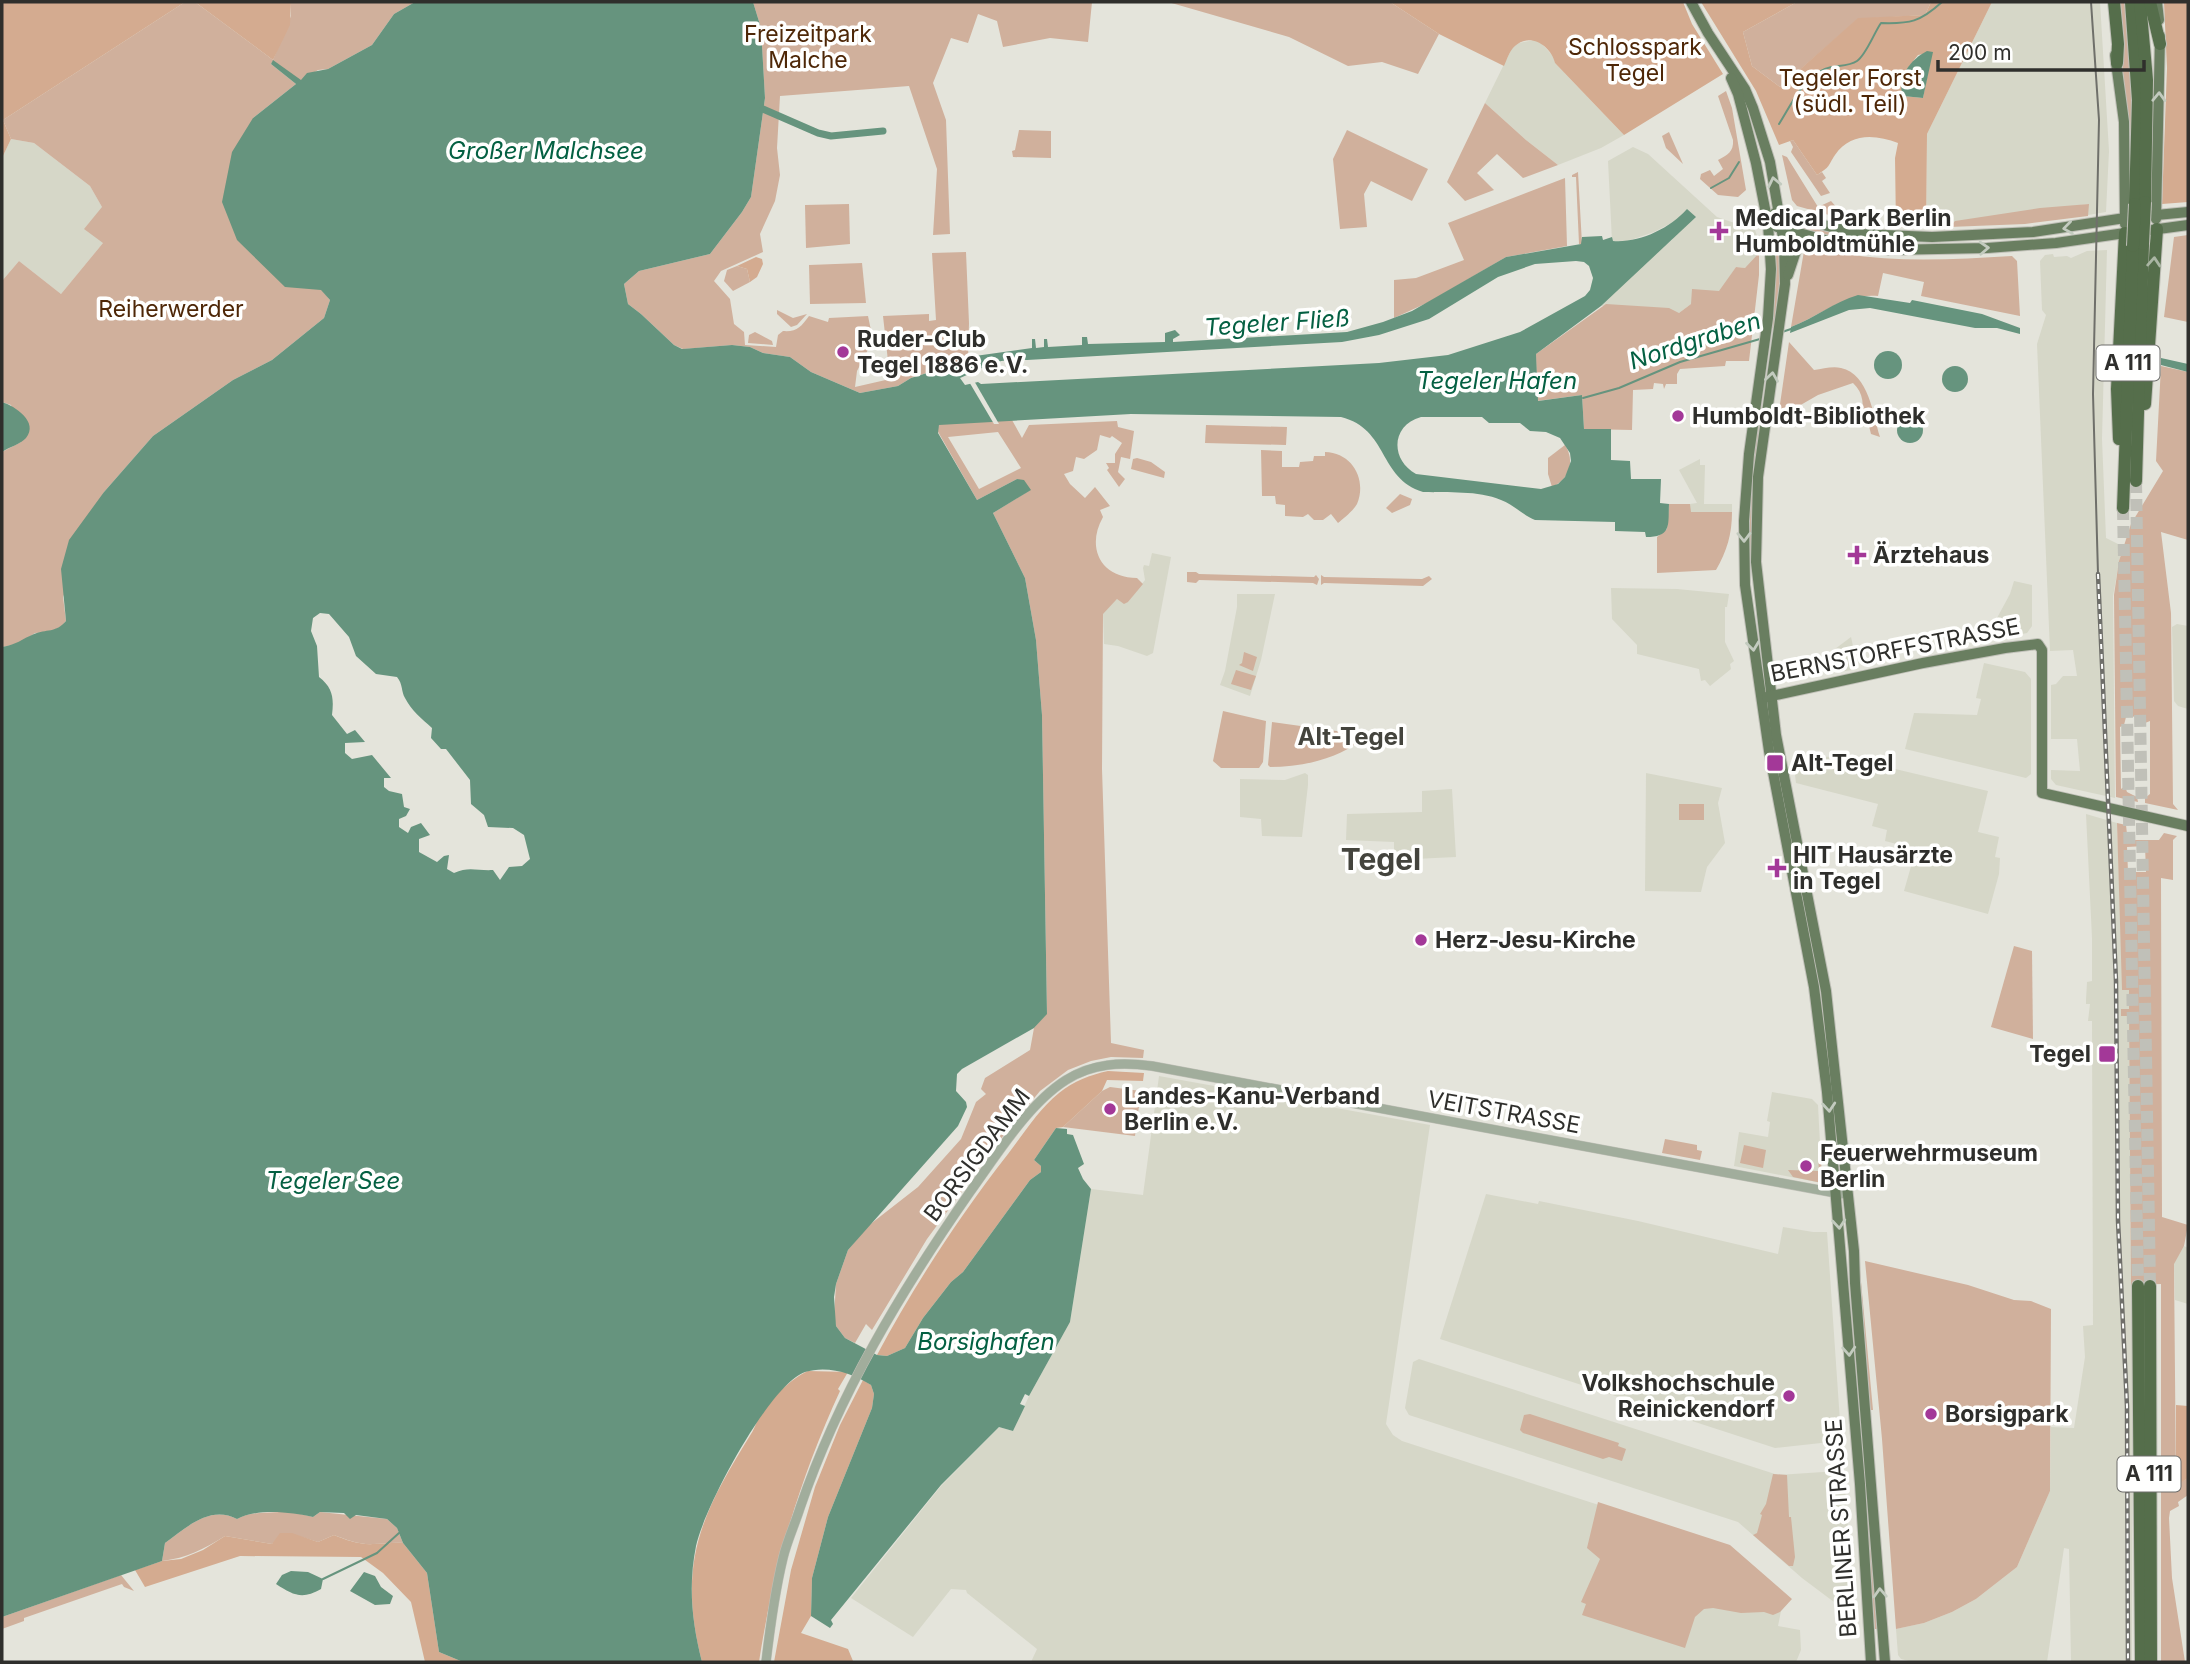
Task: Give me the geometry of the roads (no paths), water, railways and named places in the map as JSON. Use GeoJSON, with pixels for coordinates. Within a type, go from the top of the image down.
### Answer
{"type":"FeatureCollection","features":[{"type":"Feature","properties":{"kind":"highway"},"geometry":{"type":"LineString","coordinates":[[2115,2],[2117,62]]}},
{"type":"Feature","properties":{"kind":"highway","name":"A 111"},"geometry":{"type":"LineString","coordinates":[[2131,2],[2138,100],[2140,203]]}},
{"type":"Feature","properties":{"kind":"highway","name":"A 111"},"geometry":{"type":"LineString","coordinates":[[2131,481],[2138,245],[2147,89],[2140,2]]}},
{"type":"Feature","properties":{"kind":"highway"},"geometry":{"type":"LineString","coordinates":[[2150,2],[2160,44]]}},
{"type":"Feature","properties":{"kind":"highway"},"geometry":{"type":"LineString","coordinates":[[2136,463],[2144,417],[2157,229]]}},
{"type":"Feature","properties":{"kind":"highway"},"geometry":{"type":"LineString","coordinates":[[2125,233],[2116,389],[2117,415],[2131,481]]}},
{"type":"Feature","properties":{"kind":"highway","name":"A 111"},"geometry":{"type":"LineString","coordinates":[[2123,508],[2136,463],[2138,245]]}},
{"type":"Feature","properties":{"kind":"highway","name":"A 111"},"geometry":{"type":"LineString","coordinates":[[2141,1662],[2144,1286],[2151,1662]]}},
{"type":"Feature","properties":{"kind":"main road"},"geometry":{"type":"LineString","coordinates":[[1691,2],[1709,35],[1745,89],[1762,134],[1779,214],[1785,284]]}},
{"type":"Feature","properties":{"kind":"main road"},"geometry":{"type":"LineString","coordinates":[[2108,2],[2125,146],[2125,233]]}},
{"type":"Feature","properties":{"kind":"main road"},"geometry":{"type":"LineString","coordinates":[[2157,2],[2160,44],[2157,229]]}},
{"type":"Feature","properties":{"kind":"main road","name":"BERLINER STRASSE"},"geometry":{"type":"LineString","coordinates":[[1709,35],[1736,87],[1756,160],[1768,224],[1771,280],[1767,329],[1749,454],[1744,521],[1745,573],[1766,697],[1790,869],[1814,987],[1827,1092],[1871,1662]]}},
{"type":"Feature","properties":{"kind":"main road"},"geometry":{"type":"LineString","coordinates":[[1766,211],[1832,229],[1894,237],[2024,233],[2188,212]]}},
{"type":"Feature","properties":{"kind":"main road"},"geometry":{"type":"LineString","coordinates":[[1768,224],[1809,237],[1874,249],[1944,250],[2034,245],[2188,225]]}},
{"type":"Feature","properties":{"kind":"main road"},"geometry":{"type":"LineString","coordinates":[[1785,284],[1798,245],[1809,237]]}},
{"type":"Feature","properties":{"kind":"main road","name":"BERLINER STRASSE"},"geometry":{"type":"LineString","coordinates":[[1785,284],[1758,478],[1757,574],[1766,697],[1826,991],[1854,1251],[1885,1662]]}},
{"type":"Feature","properties":{"kind":"main road","name":"BERNSTORFFSTRASSE"},"geometry":{"type":"LineString","coordinates":[[1766,697],[1937,661],[2038,644],[2042,650],[2042,793],[2188,826]]}},
{"type":"Feature","properties":{"kind":"main road"},"geometry":{"type":"LineString","coordinates":[[1814,987],[1826,991]]}},
{"type":"Feature","properties":{"kind":"main road"},"geometry":{"type":"LineString","coordinates":[[1841,1252],[1854,1251]]}},
{"type":"Feature","properties":{"kind":"main road","name":"BERLINER STRASSE"},"geometry":{"type":"LineString","coordinates":[[1852,1391],[1857,1396],[1859,1419],[1862,1422],[1867,1421]]}},
{"type":"Feature","properties":{"kind":"street","name":"BORSIGDAMM"},"geometry":{"type":"LineString","coordinates":[[766,1662],[783,1558],[812,1474],[848,1392],[878,1335],[944,1229],[1045,1096],[1066,1079],[1096,1066],[1127,1063],[1152,1066]]}},
{"type":"Feature","properties":{"kind":"street","name":"VEITSTRASSE"},"geometry":{"type":"LineString","coordinates":[[1152,1066],[1848,1196]]}},
{"type":"Feature","properties":{"kind":"water","name":"Tegeler See"},"geometry":{"type":"Polygon","coordinates":[[[415,2],[753,2],[761,28],[765,98],[751,197],[710,254],[639,271],[624,284],[628,304],[682,349],[732,345],[750,347],[763,353],[790,357],[811,372],[860,393],[898,386],[911,378],[943,368],[949,370],[975,356],[1032,348],[1032,339],[1035,339],[1036,348],[1044,347],[1044,339],[1047,339],[1048,347],[1082,345],[1082,337],[1087,337],[1088,344],[1165,342],[1165,333],[1175,330],[1180,335],[1173,339],[1173,342],[1347,332],[1412,311],[1506,257],[1581,244],[1582,237],[1602,236],[1603,240],[1612,237],[1613,241],[1633,240],[1672,223],[1687,209],[1696,217],[1601,306],[1536,354],[1538,401],[1582,395],[1584,429],[1611,429],[1611,460],[1630,461],[1631,479],[1661,479],[1660,503],[1669,504],[1669,518],[1667,528],[1660,535],[1646,537],[1645,532],[1615,531],[1615,522],[1535,520],[1506,502],[1483,495],[1423,492],[1398,476],[1368,432],[1341,417],[1131,414],[939,425],[938,433],[977,500],[1017,479],[1024,480],[1031,490],[993,513],[1025,578],[1036,640],[1042,715],[1047,1014],[1034,1028],[957,1074],[956,1091],[967,1107],[958,1126],[848,1250],[836,1284],[836,1326],[845,1338],[877,1355],[887,1356],[905,1348],[923,1318],[951,1282],[963,1272],[1030,1180],[1041,1172],[1041,1166],[1034,1160],[1056,1128],[1067,1129],[1067,1134],[1073,1135],[1084,1164],[1078,1168],[1091,1189],[1070,1322],[1029,1396],[1025,1394],[1020,1404],[1025,1406],[1013,1431],[999,1427],[941,1485],[831,1620],[833,1624],[830,1628],[811,1616],[812,1578],[828,1517],[872,1408],[874,1394],[871,1385],[864,1381],[831,1370],[805,1372],[790,1382],[774,1399],[740,1450],[711,1505],[696,1546],[692,1590],[702,1662],[463,1662],[439,1652],[427,1573],[403,1543],[397,1528],[387,1519],[356,1515],[350,1519],[344,1513],[320,1512],[313,1517],[264,1512],[237,1519],[227,1515],[208,1516],[165,1543],[162,1561],[2,1617],[2,647],[55,629],[66,621],[61,569],[69,540],[104,492],[153,436],[233,380],[272,360],[324,318],[330,300],[321,290],[285,287],[237,240],[222,202],[232,152],[253,118],[296,84],[271,64],[273,60],[301,80],[307,73],[328,69],[372,45],[394,14],[415,2]],[[1576,261],[1535,264],[1498,277],[1429,319],[1379,335],[1342,342],[1017,359],[992,364],[960,378],[965,385],[978,382],[981,384],[1379,363],[1448,355],[1520,332],[1585,296],[1590,290],[1593,278],[1589,266],[1576,261]],[[1421,417],[1411,421],[1399,435],[1398,452],[1408,468],[1416,474],[1541,489],[1558,484],[1565,477],[1571,461],[1570,453],[1560,438],[1546,432],[1530,431],[1520,423],[1489,423],[1482,417],[1421,417]],[[320,613],[313,618],[311,631],[317,646],[319,677],[332,694],[332,715],[347,734],[355,730],[365,742],[345,743],[345,753],[352,759],[372,755],[391,778],[384,778],[384,787],[402,794],[404,807],[410,809],[406,816],[399,819],[399,827],[408,833],[411,827],[421,823],[430,835],[419,839],[419,852],[437,862],[449,855],[447,869],[454,873],[469,869],[493,870],[500,880],[509,867],[522,866],[530,859],[524,835],[513,828],[488,827],[484,815],[471,804],[470,780],[446,749],[441,749],[431,738],[432,728],[407,702],[397,677],[376,674],[356,656],[349,637],[329,614],[320,613]]]}},
{"type":"Feature","properties":{"kind":"water"},"geometry":{"type":"Polygon","coordinates":[[[1927,51],[1933,52],[1923,98],[1903,96],[1901,89],[1906,70],[1927,51]]]}},
{"type":"Feature","properties":{"kind":"water"},"geometry":{"type":"Polygon","coordinates":[[[1858,295],[1910,303],[1912,300],[1982,314],[2020,328],[2020,334],[1870,308],[1849,310],[1790,333],[1791,327],[1858,295]]]}},
{"type":"Feature","properties":{"kind":"water"},"geometry":{"type":"Polygon","coordinates":[[[1888,351],[1898,355],[1902,365],[1898,375],[1888,379],[1878,375],[1874,365],[1878,355],[1888,351]]]}},
{"type":"Feature","properties":{"kind":"water"},"geometry":{"type":"Polygon","coordinates":[[[2161,358],[2188,364],[2188,372],[2161,365],[2161,358]]]}},
{"type":"Feature","properties":{"kind":"water"},"geometry":{"type":"Polygon","coordinates":[[[1955,366],[1964,370],[1968,379],[1964,388],[1955,392],[1946,388],[1942,379],[1946,370],[1955,366]]]}},
{"type":"Feature","properties":{"kind":"water"},"geometry":{"type":"Polygon","coordinates":[[[2,402],[19,411],[30,426],[24,440],[2,452],[2,402]]]}},
{"type":"Feature","properties":{"kind":"water"},"geometry":{"type":"Polygon","coordinates":[[[1910,417],[1919,421],[1923,430],[1919,439],[1910,443],[1901,439],[1897,430],[1901,421],[1910,417]]]}},
{"type":"Feature","properties":{"kind":"water"},"geometry":{"type":"Polygon","coordinates":[[[291,1571],[308,1572],[323,1579],[321,1589],[298,1595],[276,1584],[282,1575],[291,1571]]]}},
{"type":"Feature","properties":{"kind":"water"},"geometry":{"type":"Polygon","coordinates":[[[364,1572],[375,1576],[381,1587],[393,1596],[390,1604],[375,1605],[350,1591],[364,1572]]]}},
{"type":"Feature","properties":{"kind":"waterway","name":"Tegeler Fließ"},"geometry":{"type":"LineString","coordinates":[[1779,124],[1810,79],[1825,69],[1857,61],[1881,23],[1914,20],[1942,2]]}},
{"type":"Feature","properties":{"kind":"waterway"},"geometry":{"type":"LineString","coordinates":[[763,109],[831,136],[883,131]]}},
{"type":"Feature","properties":{"kind":"waterway","name":"Tegeler Fließ"},"geometry":{"type":"LineString","coordinates":[[1711,188],[1729,178],[1739,162]]}},
{"type":"Feature","properties":{"kind":"waterway","name":"Nordgraben"},"geometry":{"type":"LineString","coordinates":[[1782,332],[1791,329]]}},
{"type":"Feature","properties":{"kind":"waterway","name":"Nordgraben"},"geometry":{"type":"LineString","coordinates":[[1583,398],[1619,388],[1680,362],[1760,339]]}},
{"type":"Feature","properties":{"kind":"waterway"},"geometry":{"type":"LineString","coordinates":[[323,1579],[377,1553],[399,1533]]}},
{"type":"Feature","properties":{"kind":"tunnel"},"geometry":{"type":"LineString","coordinates":[[2136,481],[2150,1286]]}},
{"type":"Feature","properties":{"kind":"tunnel"},"geometry":{"type":"LineString","coordinates":[[2123,508],[2138,1286]]}},
{"type":"Feature","properties":{"kind":"tram line"},"geometry":{"type":"LineString","coordinates":[[2091,2],[2099,120],[2093,394],[2098,574]]}},
{"type":"Feature","properties":{"kind":"railway"},"geometry":{"type":"LineString","coordinates":[[2098,574],[2116,981],[2118,1221],[2127,1406],[2128,1662]]}},
{"type":"Feature","properties":{"kind":"place","name":"Medical Park Berlin Humboldtmühle"},"geometry":{"type":"Point","coordinates":[1719,231]}},
{"type":"Feature","properties":{"kind":"place","name":"Ruder-Club Tegel 1886 e.V."},"geometry":{"type":"Point","coordinates":[843,352]}},
{"type":"Feature","properties":{"kind":"place","name":"Humboldt-Bibliothek"},"geometry":{"type":"Point","coordinates":[1678,416]}},
{"type":"Feature","properties":{"kind":"place","name":"Ärztehaus"},"geometry":{"type":"Point","coordinates":[1857,555]}},
{"type":"Feature","properties":{"kind":"place","name":"Alt-Tegel"},"geometry":{"type":"Point","coordinates":[1775,763]}},
{"type":"Feature","properties":{"kind":"place","name":"HIT Hausärzte in Tegel"},"geometry":{"type":"Point","coordinates":[1777,868]}},
{"type":"Feature","properties":{"kind":"place","name":"Herz-Jesu-Kirche"},"geometry":{"type":"Point","coordinates":[1421,940]}},
{"type":"Feature","properties":{"kind":"place","name":"Tegel"},"geometry":{"type":"Point","coordinates":[2107,1054]}},
{"type":"Feature","properties":{"kind":"place","name":"Landes-Kanu-Verband Berlin e.V."},"geometry":{"type":"Point","coordinates":[1110,1109]}},
{"type":"Feature","properties":{"kind":"place","name":"Feuerwehrmuseum Berlin"},"geometry":{"type":"Point","coordinates":[1806,1166]}},
{"type":"Feature","properties":{"kind":"place","name":"Volkshochschule Reinickendorf"},"geometry":{"type":"Point","coordinates":[1789,1396]}},
{"type":"Feature","properties":{"kind":"place","name":"Borsigpark"},"geometry":{"type":"Point","coordinates":[1931,1414]}},
{"type":"Feature","properties":{"kind":"district","name":"Alt-Tegel"},"geometry":{"type":"Point","coordinates":[1351,737]}},
{"type":"Feature","properties":{"kind":"district","name":"Tegel"},"geometry":{"type":"Point","coordinates":[1381,860]}},
{"type":"Feature","properties":{"kind":"park label","name":"Freizeitpark Malche"},"geometry":{"type":"Point","coordinates":[808,47]}},
{"type":"Feature","properties":{"kind":"park label","name":"Schlosspark Tegel"},"geometry":{"type":"Point","coordinates":[1635,60]}},
{"type":"Feature","properties":{"kind":"park label","name":"Tegeler Forst (südl. Teil)"},"geometry":{"type":"Point","coordinates":[1850,91]}},
{"type":"Feature","properties":{"kind":"park label","name":"Reiherwerder"},"geometry":{"type":"Point","coordinates":[171,309]}},
{"type":"Feature","properties":{"kind":"water label","name":"Großer Malchsee"},"geometry":{"type":"Point","coordinates":[546,151]}},
{"type":"Feature","properties":{"kind":"water label","name":"Tegeler Hafen"},"geometry":{"type":"Point","coordinates":[1497,381]}},
{"type":"Feature","properties":{"kind":"water label","name":"Borsighafen"},"geometry":{"type":"Point","coordinates":[986,1342]}}]}
